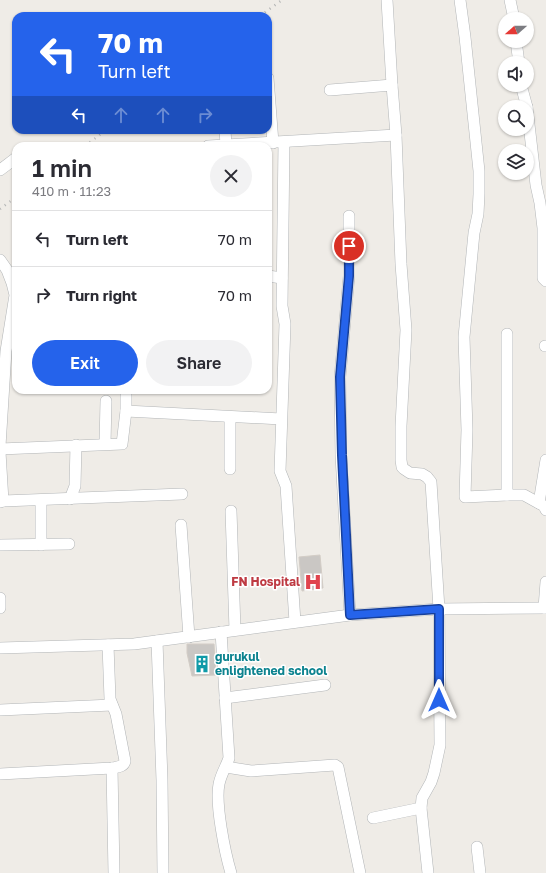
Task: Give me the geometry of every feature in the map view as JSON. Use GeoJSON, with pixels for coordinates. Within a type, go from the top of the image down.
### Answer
{"type":"FeatureCollection","features":[{"type":"Feature","properties":{"kind":"street"},"geometry":{"type":"LineString","coordinates":[[388,0],[396,135],[401,264],[406,330],[401,460],[404,470],[410,473],[422,474],[431,482],[439,609],[440,745],[434,773],[422,798],[421,808],[428,873]]}},
{"type":"Feature","properties":{"kind":"street"},"geometry":{"type":"LineString","coordinates":[[460,0],[474,124],[480,194],[474,233],[464,337],[467,430],[465,497],[524,495],[542,506],[546,460]]}},
{"type":"Feature","properties":{"kind":"street"},"geometry":{"type":"LineString","coordinates":[[510,0],[513,12]]}},
{"type":"Feature","properties":{"kind":"street"},"geometry":{"type":"LineString","coordinates":[[330,90],[392,85]]}},
{"type":"Feature","properties":{"kind":"street"},"geometry":{"type":"LineString","coordinates":[[272,104],[278,143],[282,306],[285,324],[280,471],[286,486],[295,622]]}},
{"type":"Feature","properties":{"kind":"street"},"geometry":{"type":"LineString","coordinates":[[272,143],[396,135]]}},
{"type":"Feature","properties":{"kind":"street"},"geometry":{"type":"LineString","coordinates":[[530,136],[543,228],[543,278],[546,281]]}},
{"type":"Feature","properties":{"kind":"street"},"geometry":{"type":"LineString","coordinates":[[0,170],[12,161]]}},
{"type":"Feature","properties":{"kind":"street"},"geometry":{"type":"LineString","coordinates":[[349,216],[349,276],[340,377],[342,455],[350,615]]}},
{"type":"Feature","properties":{"kind":"street"},"geometry":{"type":"LineString","coordinates":[[0,260],[12,279]]}},
{"type":"Feature","properties":{"kind":"street"},"geometry":{"type":"LineString","coordinates":[[272,277],[282,278]]}},
{"type":"Feature","properties":{"kind":"street"},"geometry":{"type":"LineString","coordinates":[[12,313],[6,351],[0,449],[1,502],[182,494]]}},
{"type":"Feature","properties":{"kind":"street"},"geometry":{"type":"LineString","coordinates":[[507,334],[507,495]]}},
{"type":"Feature","properties":{"kind":"street"},"geometry":{"type":"LineString","coordinates":[[0,449],[122,444],[126,412],[126,394]]}},
{"type":"Feature","properties":{"kind":"street"},"geometry":{"type":"LineString","coordinates":[[105,444],[106,401]]}},
{"type":"Feature","properties":{"kind":"street"},"geometry":{"type":"LineString","coordinates":[[126,412],[281,419]]}},
{"type":"Feature","properties":{"kind":"street"},"geometry":{"type":"LineString","coordinates":[[230,417],[230,469]]}},
{"type":"Feature","properties":{"kind":"street"},"geometry":{"type":"LineString","coordinates":[[1,432],[12,448]]}},
{"type":"Feature","properties":{"kind":"street"},"geometry":{"type":"LineString","coordinates":[[70,499],[75,486],[76,446]]}},
{"type":"Feature","properties":{"kind":"street"},"geometry":{"type":"LineString","coordinates":[[41,500],[41,544]]}},
{"type":"Feature","properties":{"kind":"street"},"geometry":{"type":"LineString","coordinates":[[231,512],[235,630]]}},
{"type":"Feature","properties":{"kind":"street"},"geometry":{"type":"LineString","coordinates":[[181,525],[189,637]]}},
{"type":"Feature","properties":{"kind":"street"},"geometry":{"type":"LineString","coordinates":[[0,545],[69,544]]}},
{"type":"Feature","properties":{"kind":"street"},"geometry":{"type":"LineString","coordinates":[[0,648],[157,641],[350,615],[439,609],[545,608],[546,582]]}},
{"type":"Feature","properties":{"kind":"street"},"geometry":{"type":"LineString","coordinates":[[0,598],[0,608]]}},
{"type":"Feature","properties":{"kind":"street"},"geometry":{"type":"LineString","coordinates":[[221,632],[229,758],[226,767],[221,774],[218,786],[219,812],[231,873]]}},
{"type":"Feature","properties":{"kind":"street"},"geometry":{"type":"LineString","coordinates":[[157,641],[164,873]]}},
{"type":"Feature","properties":{"kind":"street"},"geometry":{"type":"LineString","coordinates":[[0,774],[112,768],[122,766],[125,761],[118,725],[110,699],[108,644]]}},
{"type":"Feature","properties":{"kind":"street"},"geometry":{"type":"LineString","coordinates":[[225,698],[325,685]]}},
{"type":"Feature","properties":{"kind":"street"},"geometry":{"type":"LineString","coordinates":[[0,710],[112,705]]}},
{"type":"Feature","properties":{"kind":"street"},"geometry":{"type":"LineString","coordinates":[[226,767],[251,771],[335,765],[338,767],[360,873]]}},
{"type":"Feature","properties":{"kind":"street"},"geometry":{"type":"LineString","coordinates":[[112,768],[114,873]]}},
{"type":"Feature","properties":{"kind":"street"},"geometry":{"type":"LineString","coordinates":[[373,818],[421,808]]}},
{"type":"Feature","properties":{"kind":"street"},"geometry":{"type":"LineString","coordinates":[[477,846],[480,873]]}},
{"type":"Feature","properties":{"kind":"building"},"geometry":{"type":"Polygon","coordinates":[[[320,555],[323,588],[302,591],[299,557],[320,555]]]}},
{"type":"Feature","properties":{"kind":"building","name":"gurukul enlightened school"},"geometry":{"type":"Polygon","coordinates":[[[187,644],[214,644],[216,675],[192,676],[187,653],[187,644]]]}},
{"type":"Feature","properties":{"kind":"railway"},"geometry":{"type":"LineString","coordinates":[[266,12],[282,0]]}},
{"type":"Feature","properties":{"kind":"railway"},"geometry":{"type":"LineString","coordinates":[[90,142],[101,134]]}},
{"type":"Feature","properties":{"kind":"railway"},"geometry":{"type":"LineString","coordinates":[[0,209],[12,200]]}},
{"type":"Feature","properties":{"kind":"place","name":"FN Hospital"},"geometry":{"type":"Point","coordinates":[313,582]}},
{"type":"Feature","properties":{"kind":"place","name":"gurukul enlightened school"},"geometry":{"type":"Point","coordinates":[202,664]}},
{"type":"Feature","properties":{"kind":"route"},"geometry":{"type":"LineString","coordinates":[[349,246],[349,276],[340,377],[342,455],[350,615],[439,609],[439,700]]}}]}
